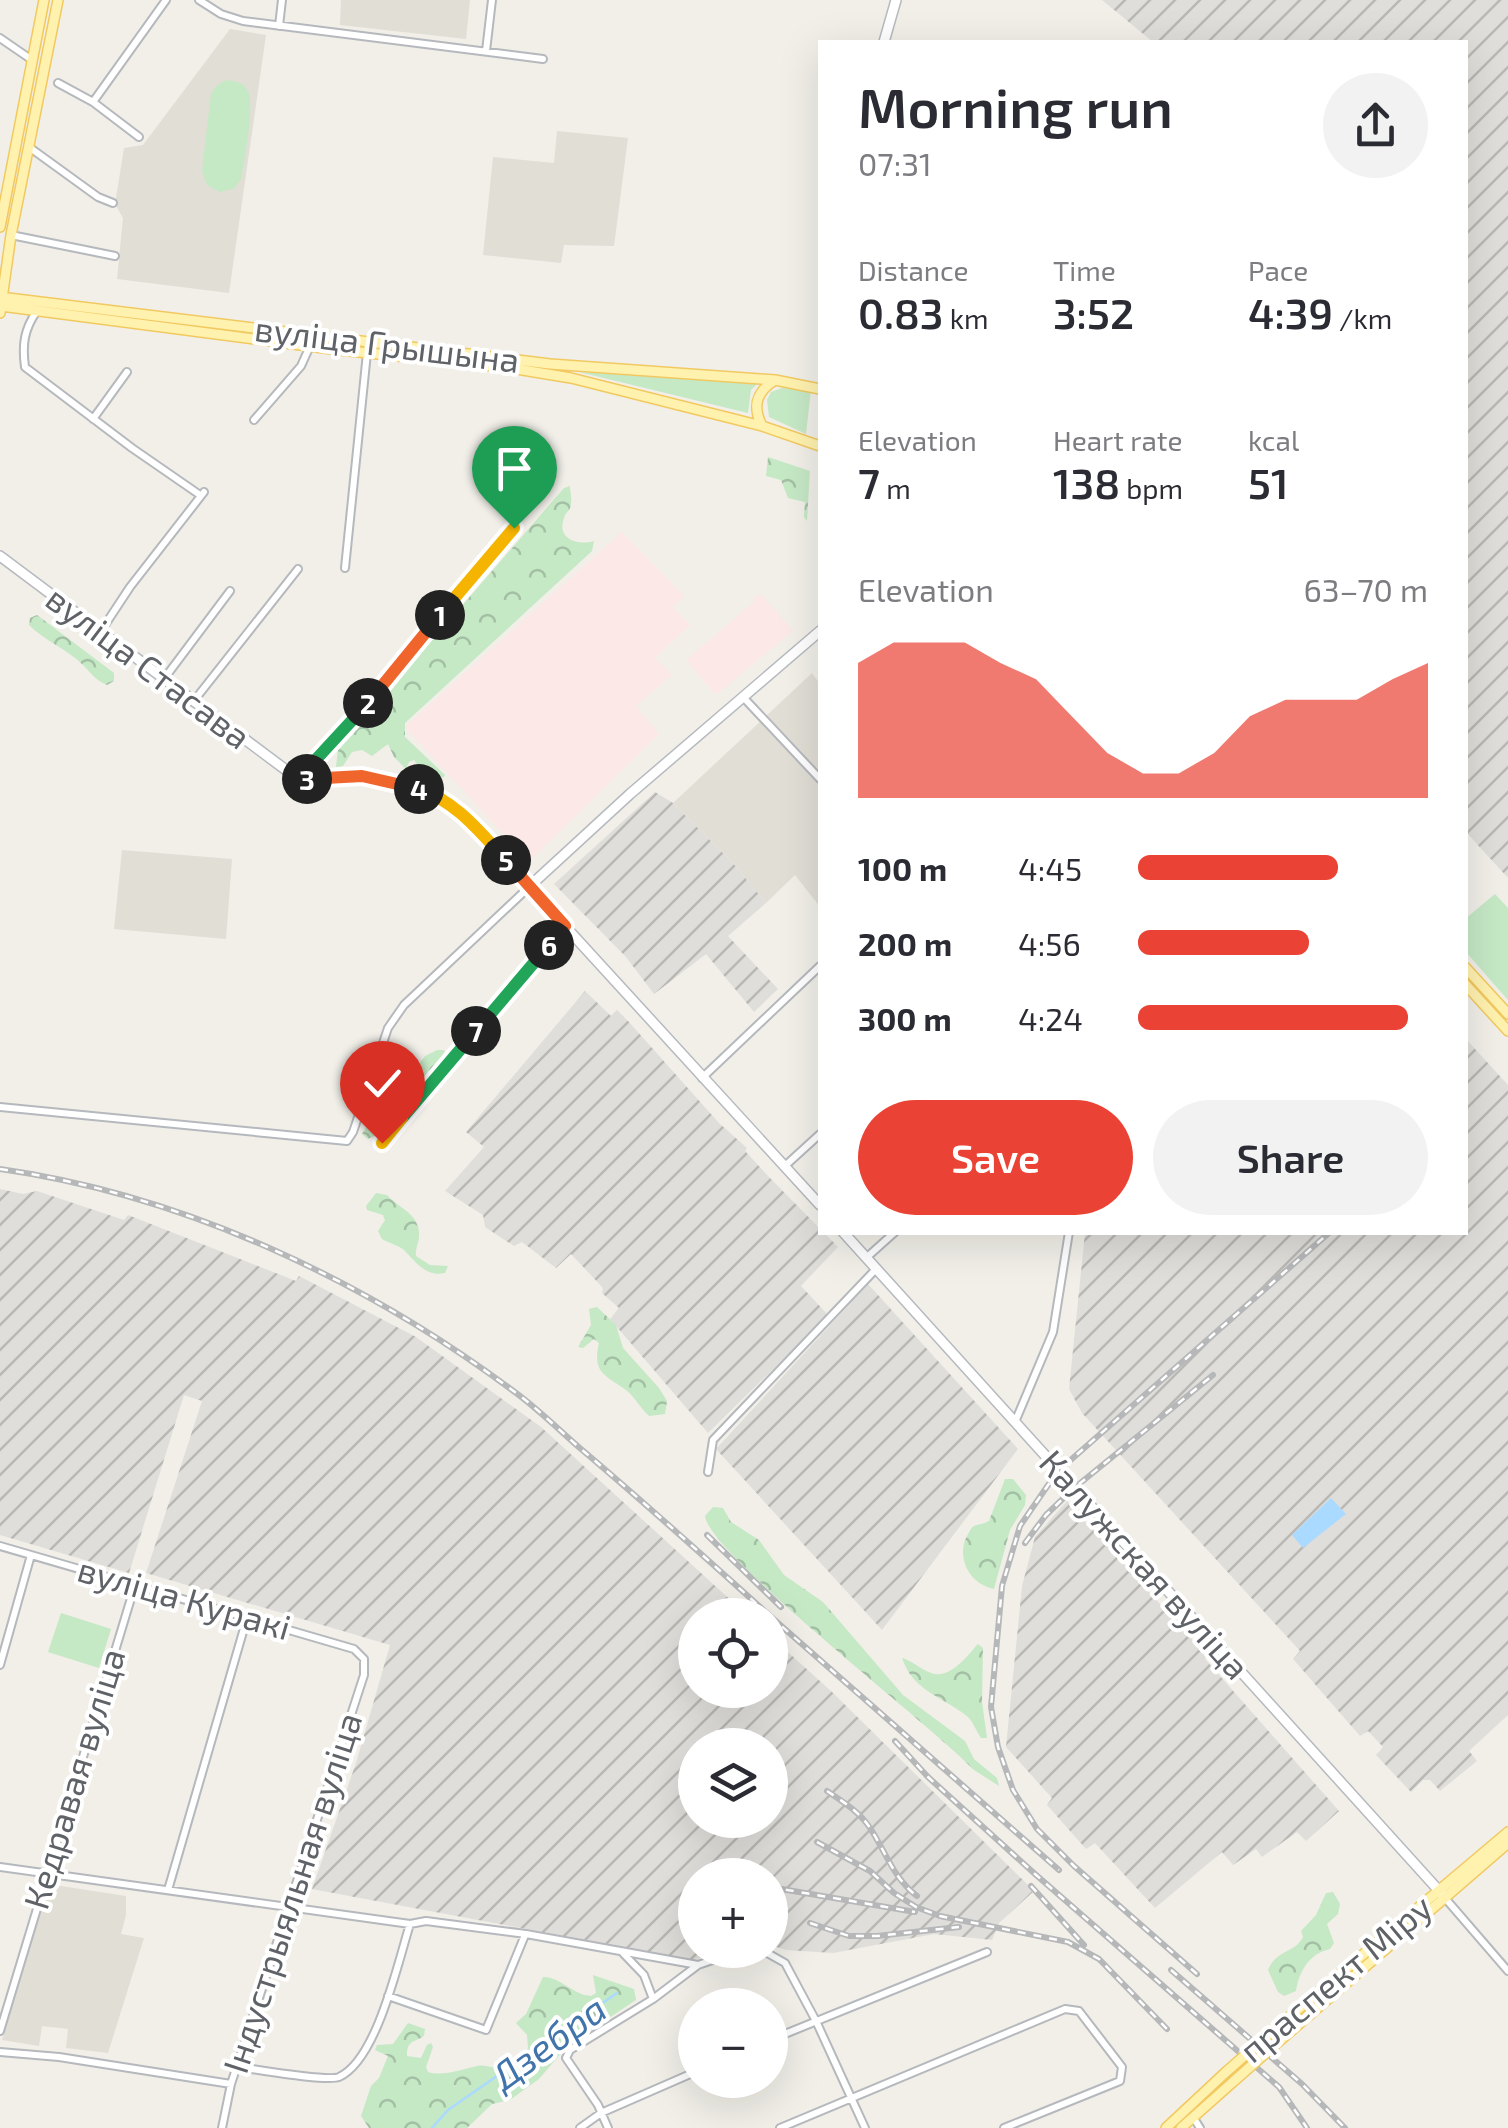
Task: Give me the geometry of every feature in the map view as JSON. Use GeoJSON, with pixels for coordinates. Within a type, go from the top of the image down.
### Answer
{"type":"FeatureCollection","features":[{"type":"Feature","properties":{"kind":"main road"},"geometry":{"type":"LineString","coordinates":[[0,227],[44,0]]}},
{"type":"Feature","properties":{"kind":"main road"},"geometry":{"type":"LineString","coordinates":[[1,304],[58,0]]}},
{"type":"Feature","properties":{"kind":"main road","name":"вуліца Грышына"},"geometry":{"type":"LineString","coordinates":[[1,304],[310,346],[775,380],[818,388]]}},
{"type":"Feature","properties":{"kind":"main road","name":"вуліца Грышына"},"geometry":{"type":"LineString","coordinates":[[1,304],[368,348],[571,378],[762,426],[818,445]]}},
{"type":"Feature","properties":{"kind":"main road"},"geometry":{"type":"LineString","coordinates":[[762,426],[757,415],[758,395],[775,380]]}},
{"type":"Feature","properties":{"kind":"main road"},"geometry":{"type":"LineString","coordinates":[[1468,969],[1508,1014]]}},
{"type":"Feature","properties":{"kind":"main road"},"geometry":{"type":"LineString","coordinates":[[1468,987],[1508,1030]]}},
{"type":"Feature","properties":{"kind":"main road","name":"праспект Міру"},"geometry":{"type":"LineString","coordinates":[[1181,2128],[1443,1895],[1508,1832]]}},
{"type":"Feature","properties":{"kind":"main road","name":"праспект Міру"},"geometry":{"type":"LineString","coordinates":[[1166,2128],[1276,2028],[1508,1844]]}},
{"type":"Feature","properties":{"kind":"street"},"geometry":{"type":"LineString","coordinates":[[93,102],[166,0]]}},
{"type":"Feature","properties":{"kind":"street"},"geometry":{"type":"LineString","coordinates":[[199,0],[221,14],[279,26],[543,59]]}},
{"type":"Feature","properties":{"kind":"street"},"geometry":{"type":"LineString","coordinates":[[279,26],[282,0]]}},
{"type":"Feature","properties":{"kind":"street"},"geometry":{"type":"LineString","coordinates":[[486,51],[492,0]]}},
{"type":"Feature","properties":{"kind":"street"},"geometry":{"type":"LineString","coordinates":[[885,40],[896,0]]}},
{"type":"Feature","properties":{"kind":"street"},"geometry":{"type":"LineString","coordinates":[[0,38],[33,60]]}},
{"type":"Feature","properties":{"kind":"street"},"geometry":{"type":"LineString","coordinates":[[58,82],[140,137]]}},
{"type":"Feature","properties":{"kind":"street"},"geometry":{"type":"LineString","coordinates":[[29,148],[113,203]]}},
{"type":"Feature","properties":{"kind":"street"},"geometry":{"type":"LineString","coordinates":[[11,235],[115,256]]}},
{"type":"Feature","properties":{"kind":"street"},"geometry":{"type":"LineString","coordinates":[[36,311],[26,330],[26,367],[202,493],[100,631]]}},
{"type":"Feature","properties":{"kind":"street"},"geometry":{"type":"LineString","coordinates":[[254,420],[300,366],[310,346]]}},
{"type":"Feature","properties":{"kind":"street"},"geometry":{"type":"LineString","coordinates":[[345,568],[368,348]]}},
{"type":"Feature","properties":{"kind":"street"},"geometry":{"type":"LineString","coordinates":[[93,418],[127,372]]}},
{"type":"Feature","properties":{"kind":"street"},"geometry":{"type":"LineString","coordinates":[[298,779],[514,528]]}},
{"type":"Feature","properties":{"kind":"street","name":"вуліца Стасава"},"geometry":{"type":"LineString","coordinates":[[0,556],[298,779]]}},
{"type":"Feature","properties":{"kind":"street"},"geometry":{"type":"LineString","coordinates":[[193,702],[298,570]]}},
{"type":"Feature","properties":{"kind":"street"},"geometry":{"type":"LineString","coordinates":[[164,678],[230,592]]}},
{"type":"Feature","properties":{"kind":"street"},"geometry":{"type":"LineString","coordinates":[[0,1107],[347,1140],[388,1028],[404,1005],[531,886],[818,633]]}},
{"type":"Feature","properties":{"kind":"street"},"geometry":{"type":"LineString","coordinates":[[742,697],[818,777]]}},
{"type":"Feature","properties":{"kind":"street"},"geometry":{"type":"LineString","coordinates":[[298,779],[362,776],[406,784],[456,807],[818,1203]]}},
{"type":"Feature","properties":{"kind":"street"},"geometry":{"type":"LineString","coordinates":[[382,1143],[565,926]]}},
{"type":"Feature","properties":{"kind":"street"},"geometry":{"type":"LineString","coordinates":[[702,1078],[818,968]]}},
{"type":"Feature","properties":{"kind":"street"},"geometry":{"type":"LineString","coordinates":[[786,1165],[818,1136]]}},
{"type":"Feature","properties":{"kind":"street","name":"Калужская вуліца"},"geometry":{"type":"LineString","coordinates":[[846,1235],[1443,1895]]}},
{"type":"Feature","properties":{"kind":"street"},"geometry":{"type":"LineString","coordinates":[[866,1258],[892,1235]]}},
{"type":"Feature","properties":{"kind":"street"},"geometry":{"type":"LineString","coordinates":[[1015,1422],[1054,1332],[1069,1235]]}},
{"type":"Feature","properties":{"kind":"street"},"geometry":{"type":"LineString","coordinates":[[708,1472],[713,1440],[876,1269]]}},
{"type":"Feature","properties":{"kind":"street","name":"вуліца Куракі"},"geometry":{"type":"LineString","coordinates":[[0,1546],[354,1649],[364,1659]]}},
{"type":"Feature","properties":{"kind":"street"},"geometry":{"type":"LineString","coordinates":[[0,1665],[31,1555]]}},
{"type":"Feature","properties":{"kind":"street","name":"Кедравая вуліца"},"geometry":{"type":"LineString","coordinates":[[0,2032],[135,1585]]}},
{"type":"Feature","properties":{"kind":"street"},"geometry":{"type":"LineString","coordinates":[[168,1890],[247,1618]]}},
{"type":"Feature","properties":{"kind":"street","name":"Індустрыяльная вуліца"},"geometry":{"type":"LineString","coordinates":[[222,2128],[231,2084],[364,1674],[364,1659]]}},
{"type":"Feature","properties":{"kind":"street"},"geometry":{"type":"LineString","coordinates":[[0,1867],[410,1924],[426,1921],[526,1934],[678,1961]]}},
{"type":"Feature","properties":{"kind":"street"},"geometry":{"type":"LineString","coordinates":[[1443,1895],[1508,1972]]}},
{"type":"Feature","properties":{"kind":"street"},"geometry":{"type":"LineString","coordinates":[[238,2067],[332,2078],[353,2066],[366,2047],[388,1996],[410,1924]]}},
{"type":"Feature","properties":{"kind":"street"},"geometry":{"type":"LineString","coordinates":[[388,1996],[486,2030],[526,1934]]}},
{"type":"Feature","properties":{"kind":"street"},"geometry":{"type":"LineString","coordinates":[[621,1951],[644,1974],[653,1999]]}},
{"type":"Feature","properties":{"kind":"street"},"geometry":{"type":"LineString","coordinates":[[788,2033],[987,1952]]}},
{"type":"Feature","properties":{"kind":"street"},"geometry":{"type":"LineString","coordinates":[[608,2128],[584,2083],[571,2069],[566,2058],[570,2050],[653,1999],[693,1968]]}},
{"type":"Feature","properties":{"kind":"street"},"geometry":{"type":"LineString","coordinates":[[788,1968],[865,2128]]}},
{"type":"Feature","properties":{"kind":"street"},"geometry":{"type":"LineString","coordinates":[[780,2128],[1065,2008],[1079,2011],[1122,2067],[1120,2082],[1025,2124],[1004,2128]]}},
{"type":"Feature","properties":{"kind":"street"},"geometry":{"type":"LineString","coordinates":[[0,2052],[59,2057],[231,2084]]}},
{"type":"Feature","properties":{"kind":"street"},"geometry":{"type":"LineString","coordinates":[[580,2128],[601,2112],[678,2079]]}},
{"type":"Feature","properties":{"kind":"street"},"geometry":{"type":"LineString","coordinates":[[1193,2117],[1200,2128]]}},
{"type":"Feature","properties":{"kind":"shaded area"},"geometry":{"type":"Polygon","coordinates":[[[341,0],[470,0],[466,39],[340,25],[341,0]]]}},
{"type":"Feature","properties":{"kind":"shaded area"},"geometry":{"type":"Polygon","coordinates":[[[1102,0],[1508,0],[1508,878],[1468,834],[1468,40],[1151,40],[1102,0]]]}},
{"type":"Feature","properties":{"kind":"shaded area"},"geometry":{"type":"Polygon","coordinates":[[[230,29],[266,35],[229,293],[117,279],[123,218],[115,204],[124,148],[143,145],[230,29]]]}},
{"type":"Feature","properties":{"kind":"shaded area"},"geometry":{"type":"Polygon","coordinates":[[[557,131],[628,138],[614,246],[564,245],[561,263],[483,255],[493,157],[554,163],[557,131]]]}},
{"type":"Feature","properties":{"kind":"shaded area"},"geometry":{"type":"Polygon","coordinates":[[[622,532],[684,596],[673,607],[690,625],[655,658],[672,675],[636,706],[659,734],[529,862],[405,727],[622,532]]]}},
{"type":"Feature","properties":{"kind":"shaded area"},"geometry":{"type":"Polygon","coordinates":[[[755,595],[762,595],[793,631],[716,695],[686,660],[754,602],[755,595]]]}},
{"type":"Feature","properties":{"kind":"shaded area"},"geometry":{"type":"Polygon","coordinates":[[[812,673],[818,681],[818,904],[795,875],[766,903],[733,863],[673,803],[812,673]]]}},
{"type":"Feature","properties":{"kind":"shaded area"},"geometry":{"type":"Polygon","coordinates":[[[655,792],[673,803],[733,863],[766,903],[728,936],[778,989],[754,1012],[706,954],[654,994],[626,957],[554,884],[655,792]]]}},
{"type":"Feature","properties":{"kind":"shaded area"},"geometry":{"type":"Polygon","coordinates":[[[122,850],[232,859],[226,939],[114,929],[122,850]]]}},
{"type":"Feature","properties":{"kind":"shaded area"},"geometry":{"type":"Polygon","coordinates":[[[585,991],[611,1016],[617,1010],[628,1021],[818,1227],[818,1235],[826,1235],[838,1247],[801,1286],[828,1315],[708,1433],[610,1319],[619,1308],[571,1254],[556,1268],[522,1242],[514,1246],[485,1227],[483,1215],[445,1191],[484,1147],[466,1132],[585,991]]]}},
{"type":"Feature","properties":{"kind":"shaded area"},"geometry":{"type":"Polygon","coordinates":[[[1468,1041],[1508,1085],[1508,1715],[1469,1751],[1477,1761],[1440,1791],[1430,1780],[1423,1780],[1411,1792],[1376,1755],[1383,1747],[1368,1731],[1360,1736],[1293,1659],[1300,1651],[1082,1413],[1069,1389],[1085,1235],[1468,1235],[1468,1041]]]}},
{"type":"Feature","properties":{"kind":"shaded area"},"geometry":{"type":"Polygon","coordinates":[[[0,1189],[23,1194],[37,1191],[124,1220],[128,1215],[296,1281],[299,1276],[416,1337],[541,1427],[728,1598],[678,1598],[678,1708],[788,1708],[788,1652],[1034,1891],[999,1923],[992,1940],[934,1934],[833,1953],[788,1950],[788,1858],[678,1858],[678,1957],[312,1889],[356,1763],[390,1645],[146,1573],[202,1401],[184,1395],[129,1573],[0,1535],[0,1189]]]}},
{"type":"Feature","properties":{"kind":"shaded area"},"geometry":{"type":"Polygon","coordinates":[[[868,1284],[1018,1449],[882,1630],[716,1449],[868,1284]]]}},
{"type":"Feature","properties":{"kind":"shaded area"},"geometry":{"type":"Polygon","coordinates":[[[1067,1501],[1207,1656],[1205,1659],[1339,1811],[1306,1841],[1297,1832],[1262,1857],[1256,1849],[1233,1865],[1222,1852],[1155,1908],[1095,1843],[1086,1849],[1047,1805],[1052,1798],[1006,1747],[1022,1586],[1035,1537],[1067,1501]]]}},
{"type":"Feature","properties":{"kind":"shaded area"},"geometry":{"type":"Polygon","coordinates":[[[48,1884],[126,1896],[121,1934],[144,1938],[108,2053],[66,2048],[68,2029],[42,2026],[39,2046],[2,2040],[48,1884]]]}},
{"type":"Feature","properties":{"kind":"green space"},"geometry":{"type":"Polygon","coordinates":[[[227,80],[239,82],[248,91],[250,120],[241,179],[235,188],[220,192],[207,185],[202,171],[211,93],[227,80]]]}},
{"type":"Feature","properties":{"kind":"green space"},"geometry":{"type":"Polygon","coordinates":[[[579,372],[758,383],[751,390],[748,413],[579,372]]]}},
{"type":"Feature","properties":{"kind":"green space"},"geometry":{"type":"Polygon","coordinates":[[[782,388],[811,390],[806,434],[769,417],[767,400],[771,392],[782,388]]]}},
{"type":"Feature","properties":{"kind":"green space"},"geometry":{"type":"Polygon","coordinates":[[[768,457],[810,471],[807,521],[805,502],[788,498],[781,480],[766,476],[768,457]]]}},
{"type":"Feature","properties":{"kind":"green space"},"geometry":{"type":"Polygon","coordinates":[[[570,486],[571,506],[564,518],[563,531],[575,541],[594,541],[592,551],[405,723],[405,737],[445,775],[443,778],[414,760],[406,769],[388,744],[372,756],[362,750],[352,752],[343,766],[336,767],[338,749],[564,488],[570,486]]]}},
{"type":"Feature","properties":{"kind":"green space"},"geometry":{"type":"Polygon","coordinates":[[[37,615],[114,673],[114,681],[107,685],[99,681],[77,659],[35,631],[29,625],[30,618],[37,615]]]}},
{"type":"Feature","properties":{"kind":"green space"},"geometry":{"type":"Polygon","coordinates":[[[1495,894],[1508,908],[1508,1000],[1468,954],[1468,916],[1495,894]]]}},
{"type":"Feature","properties":{"kind":"green space"},"geometry":{"type":"Polygon","coordinates":[[[437,1050],[445,1053],[436,1066],[368,1139],[362,1134],[383,1100],[403,1085],[425,1056],[437,1050]]]}},
{"type":"Feature","properties":{"kind":"green space"},"geometry":{"type":"Polygon","coordinates":[[[376,1193],[387,1195],[411,1215],[419,1232],[416,1256],[430,1265],[448,1266],[445,1273],[426,1271],[402,1248],[382,1239],[378,1231],[385,1220],[383,1215],[367,1210],[366,1206],[376,1193]]]}},
{"type":"Feature","properties":{"kind":"green space"},"geometry":{"type":"Polygon","coordinates":[[[597,1307],[616,1325],[623,1348],[659,1388],[667,1401],[665,1414],[649,1416],[629,1393],[602,1372],[597,1361],[599,1343],[594,1339],[583,1348],[578,1347],[591,1325],[589,1309],[597,1307]]]}},
{"type":"Feature","properties":{"kind":"green space"},"geometry":{"type":"Polygon","coordinates":[[[1005,1479],[1013,1479],[1026,1495],[1025,1505],[1010,1530],[994,1589],[968,1571],[963,1548],[973,1527],[989,1521],[1005,1479]]]}},
{"type":"Feature","properties":{"kind":"green space"},"geometry":{"type":"Polygon","coordinates":[[[713,1507],[723,1508],[731,1522],[759,1540],[784,1575],[823,1602],[903,1695],[965,1741],[974,1759],[997,1778],[999,1786],[974,1770],[788,1607],[788,1598],[778,1598],[716,1536],[705,1516],[713,1507]]]}},
{"type":"Feature","properties":{"kind":"green space"},"geometry":{"type":"Polygon","coordinates":[[[61,1613],[111,1629],[99,1668],[48,1652],[61,1613]]]}},
{"type":"Feature","properties":{"kind":"green space"},"geometry":{"type":"Polygon","coordinates":[[[978,1644],[983,1648],[982,1702],[987,1738],[981,1738],[968,1717],[922,1687],[902,1658],[931,1673],[945,1673],[958,1666],[978,1644]]]}},
{"type":"Feature","properties":{"kind":"green space"},"geometry":{"type":"Polygon","coordinates":[[[1333,1892],[1340,1904],[1338,1914],[1327,1924],[1334,1943],[1311,1959],[1296,1991],[1284,1996],[1278,1992],[1268,1970],[1276,1958],[1299,1942],[1303,1937],[1301,1931],[1316,1915],[1326,1893],[1333,1892]]]}},
{"type":"Feature","properties":{"kind":"green space"},"geometry":{"type":"Polygon","coordinates":[[[593,1975],[634,1989],[636,2000],[568,2045],[539,2079],[510,2100],[492,2104],[467,2128],[369,2128],[361,2116],[371,2086],[379,2078],[388,2056],[375,2050],[377,2045],[393,2044],[408,2023],[425,2029],[424,2036],[409,2044],[407,2056],[421,2058],[427,2045],[431,2043],[433,2047],[428,2072],[501,2067],[528,2048],[527,2035],[516,2023],[526,2014],[543,1977],[591,1996],[596,1993],[593,1975]]]}},
{"type":"Feature","properties":{"kind":"water"},"geometry":{"type":"Polygon","coordinates":[[[1331,1498],[1346,1514],[1303,1548],[1292,1535],[1331,1498]]]}},
{"type":"Feature","properties":{"kind":"waterway","name":"Дзебра"},"geometry":{"type":"LineString","coordinates":[[432,2128],[448,2110],[617,1993]]}},
{"type":"Feature","properties":{"kind":"railway"},"geometry":{"type":"LineString","coordinates":[[0,1169],[69,1181],[204,1221],[269,1248],[395,1313],[530,1404],[750,1598]]}},
{"type":"Feature","properties":{"kind":"railway"},"geometry":{"type":"LineString","coordinates":[[1197,1974],[1074,1866],[1037,1829],[1013,1790],[998,1747],[991,1707],[1002,1586],[1020,1526],[1057,1472],[1327,1235]]}},
{"type":"Feature","properties":{"kind":"railway"},"geometry":{"type":"LineString","coordinates":[[1025,1543],[1073,1489],[1213,1375]]}},
{"type":"Feature","properties":{"kind":"railway"},"geometry":{"type":"LineString","coordinates":[[707,1535],[772,1598]]}},
{"type":"Feature","properties":{"kind":"railway"},"geometry":{"type":"LineString","coordinates":[[788,1632],[1059,1870]]}},
{"type":"Feature","properties":{"kind":"railway"},"geometry":{"type":"LineString","coordinates":[[895,1741],[928,1777],[1035,1874],[1279,2087],[1307,2128]]}},
{"type":"Feature","properties":{"kind":"railway"},"geometry":{"type":"LineString","coordinates":[[827,1791],[866,1822],[896,1873],[917,1896]]}},
{"type":"Feature","properties":{"kind":"railway"},"geometry":{"type":"LineString","coordinates":[[817,1842],[870,1871],[916,1907],[940,1916],[1068,1942],[1099,1959],[1167,2029]]}},
{"type":"Feature","properties":{"kind":"railway"},"geometry":{"type":"LineString","coordinates":[[1031,1886],[1084,1945]]}},
{"type":"Feature","properties":{"kind":"railway"},"geometry":{"type":"LineString","coordinates":[[788,1890],[915,1912]]}},
{"type":"Feature","properties":{"kind":"railway"},"geometry":{"type":"LineString","coordinates":[[810,1923],[849,1936],[959,1927]]}},
{"type":"Feature","properties":{"kind":"railway"},"geometry":{"type":"LineString","coordinates":[[1171,1970],[1302,2084],[1345,2128]]}},
{"type":"Feature","properties":{"kind":"route"},"geometry":{"type":"LineString","coordinates":[[382,1143],[565,926],[456,807],[439,796],[406,784],[362,776],[298,779],[514,528]]}}]}
